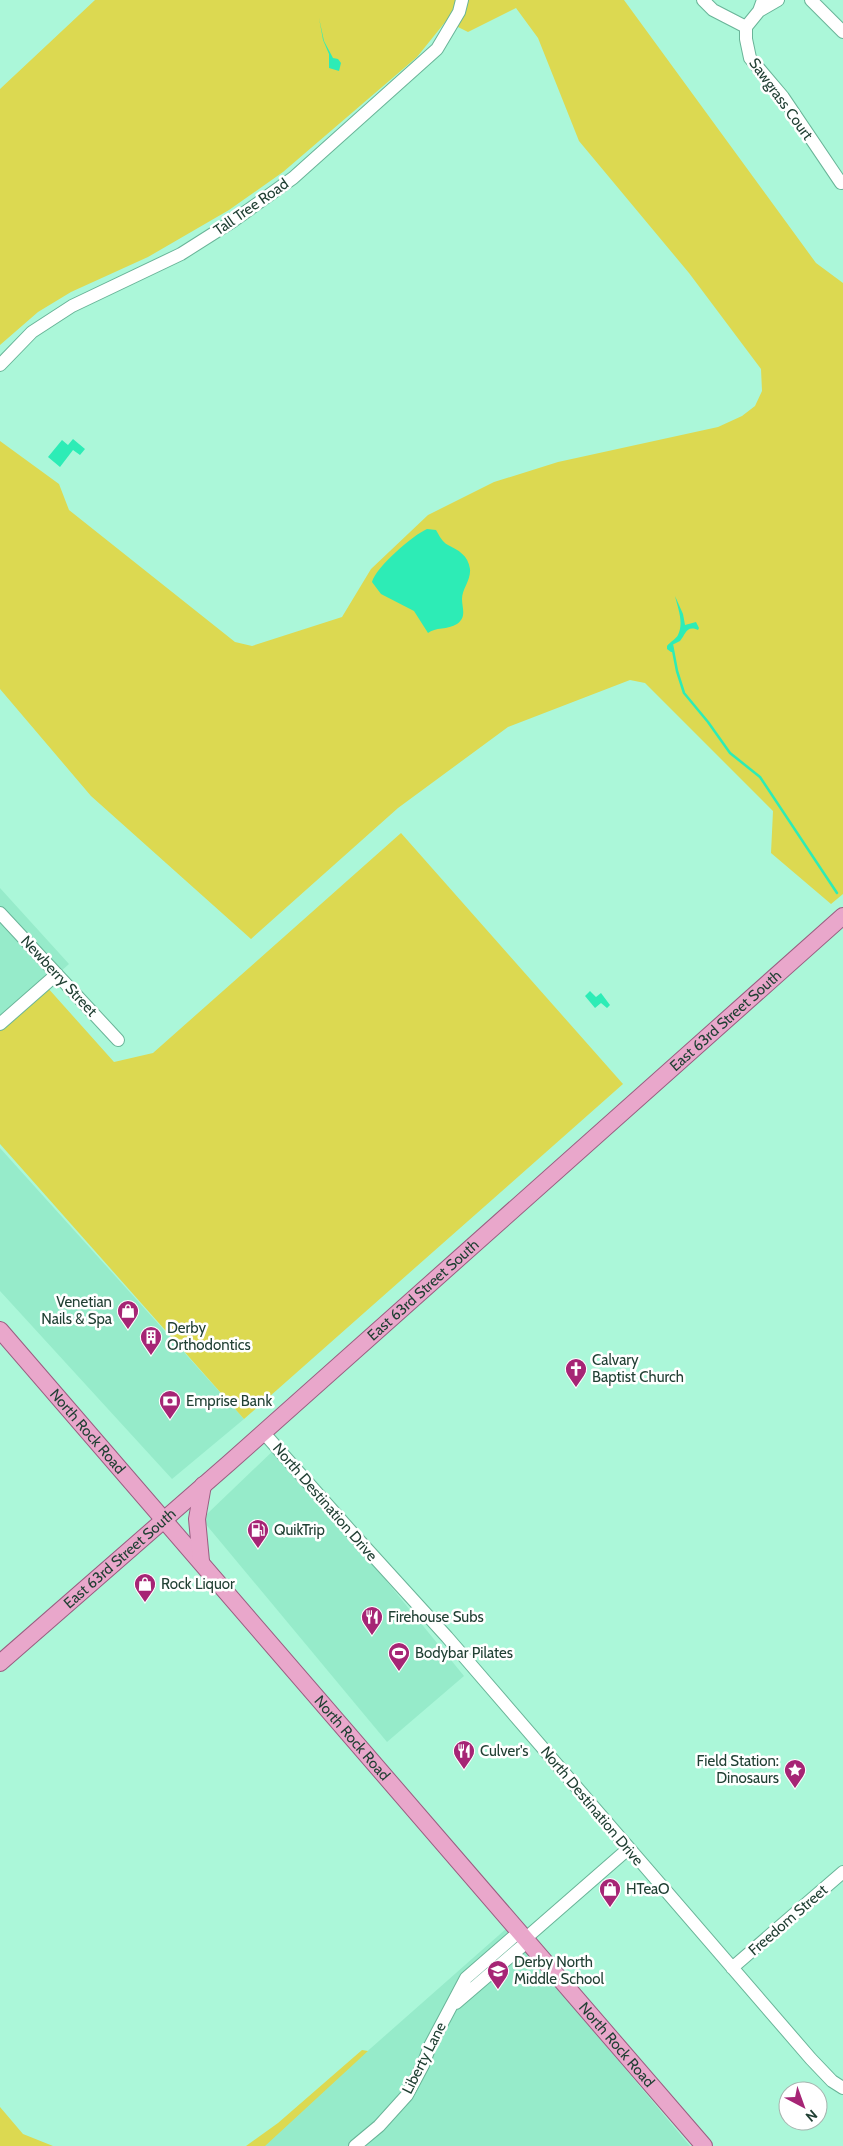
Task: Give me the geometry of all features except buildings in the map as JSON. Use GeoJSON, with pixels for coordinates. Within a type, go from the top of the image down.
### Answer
{"type":"FeatureCollection","features":[{"type":"Feature","properties":{"kind":"main road","name":"East 63rd Street South"},"geometry":{"type":"LineString","coordinates":[[0,1663],[264,1432],[843,916]]}},
{"type":"Feature","properties":{"kind":"main road","name":"North Rock Road"},"geometry":{"type":"LineString","coordinates":[[0,1330],[704,2146]]}},
{"type":"Feature","properties":{"kind":"main road"},"geometry":{"type":"LineString","coordinates":[[201,1561],[197,1519],[203,1485]]}},
{"type":"Feature","properties":{"kind":"street","name":"Tall Tree Road"},"geometry":{"type":"LineString","coordinates":[[0,365],[32,332],[72,306],[181,254],[233,221],[293,178],[437,50],[459,12],[462,0]]}},
{"type":"Feature","properties":{"kind":"street"},"geometry":{"type":"LineString","coordinates":[[702,0],[713,10],[746,27],[761,6],[778,0]]}},
{"type":"Feature","properties":{"kind":"street"},"geometry":{"type":"LineString","coordinates":[[811,0],[843,32]]}},
{"type":"Feature","properties":{"kind":"street","name":"Sawgrass Court"},"geometry":{"type":"LineString","coordinates":[[746,27],[746,39],[750,58],[783,97],[841,183]]}},
{"type":"Feature","properties":{"kind":"street","name":"Newberry Street"},"geometry":{"type":"LineString","coordinates":[[0,913],[118,1040]]}},
{"type":"Feature","properties":{"kind":"street"},"geometry":{"type":"LineString","coordinates":[[0,1024],[56,974]]}},
{"type":"Feature","properties":{"kind":"street","name":"North Destination Drive"},"geometry":{"type":"LineString","coordinates":[[264,1432],[368,1551],[448,1637],[628,1849],[811,2059],[832,2081],[843,2088]]}},
{"type":"Feature","properties":{"kind":"street","name":"Liberty Lane"},"geometry":{"type":"LineString","coordinates":[[355,2146],[379,2126],[407,2095],[416,2081],[430,2046],[449,2010],[524,1937],[628,1849]]}},
{"type":"Feature","properties":{"kind":"street","name":"Freedom Street"},"geometry":{"type":"LineString","coordinates":[[732,1968],[843,1872]]}},
{"type":"Feature","properties":{"kind":"shaded area"},"geometry":{"type":"Polygon","coordinates":[[[95,0],[624,0],[816,263],[843,283],[843,894],[831,904],[771,853],[773,811],[645,683],[630,680],[508,727],[398,808],[251,939],[91,796],[0,689],[0,441],[59,484],[69,510],[235,642],[252,646],[342,617],[371,569],[428,515],[494,482],[558,462],[718,427],[742,416],[755,406],[762,391],[761,369],[689,273],[579,141],[538,38],[516,8],[468,32],[446,21],[417,57],[283,172],[229,210],[148,257],[71,292],[38,312],[0,345],[0,89],[95,0]]]}},
{"type":"Feature","properties":{"kind":"shaded area"},"geometry":{"type":"Polygon","coordinates":[[[319,18],[324,41],[333,58],[338,59],[341,63],[339,71],[329,68],[329,54],[323,40],[319,18]]]}},
{"type":"Feature","properties":{"kind":"shaded area"},"geometry":{"type":"Polygon","coordinates":[[[73,439],[85,449],[80,455],[73,450],[60,467],[48,457],[62,440],[68,445],[73,439]]]}},
{"type":"Feature","properties":{"kind":"shaded area"},"geometry":{"type":"Polygon","coordinates":[[[427,529],[436,530],[444,542],[459,551],[467,560],[470,569],[462,595],[462,618],[453,626],[428,633],[414,611],[381,594],[372,582],[387,560],[427,529]]]}},
{"type":"Feature","properties":{"kind":"shaded area"},"geometry":{"type":"Polygon","coordinates":[[[675,596],[683,614],[685,625],[696,622],[699,628],[698,630],[689,629],[680,641],[672,645],[674,652],[671,652],[667,649],[667,646],[680,630],[680,616],[675,596]]]}},
{"type":"Feature","properties":{"kind":"shaded area"},"geometry":{"type":"Polygon","coordinates":[[[401,833],[623,1084],[244,1419],[0,1144],[0,1028],[47,987],[114,1062],[153,1053],[401,833]]]}},
{"type":"Feature","properties":{"kind":"shaded area"},"geometry":{"type":"Polygon","coordinates":[[[0,888],[69,964],[0,1026],[0,888]]]}},
{"type":"Feature","properties":{"kind":"shaded area"},"geometry":{"type":"Polygon","coordinates":[[[590,991],[596,997],[601,993],[610,1005],[607,1008],[601,1003],[595,1008],[585,996],[590,991]]]}},
{"type":"Feature","properties":{"kind":"shaded area"},"geometry":{"type":"Polygon","coordinates":[[[0,1148],[244,1419],[172,1479],[0,1291],[0,1148]]]}},
{"type":"Feature","properties":{"kind":"shaded area"},"geometry":{"type":"Polygon","coordinates":[[[277,1447],[464,1676],[387,1742],[204,1522],[207,1514],[277,1447]]]}},
{"type":"Feature","properties":{"kind":"shaded area","name":"Derby North Middle School"},"geometry":{"type":"Polygon","coordinates":[[[507,1928],[690,2146],[260,2146],[507,1928]]]}},
{"type":"Feature","properties":{"kind":"shaded area"},"geometry":{"type":"Polygon","coordinates":[[[362,2050],[368,2051],[265,2146],[246,2146],[278,2123],[362,2050]]]}},
{"type":"Feature","properties":{"kind":"shaded area"},"geometry":{"type":"Polygon","coordinates":[[[0,2107],[23,2134],[53,2146],[0,2146],[0,2107]]]}},
{"type":"Feature","properties":{"kind":"waterway"},"geometry":{"type":"LineString","coordinates":[[672,645],[684,693],[730,753],[760,777],[837,893]]}},
{"type":"Feature","properties":{"kind":"place","name":"Venetian Nails & Spa"},"geometry":{"type":"Point","coordinates":[128,1330]}},
{"type":"Feature","properties":{"kind":"place","name":"Derby Orthodontics"},"geometry":{"type":"Point","coordinates":[151,1356]}},
{"type":"Feature","properties":{"kind":"place","name":"Calvary Baptist Church"},"geometry":{"type":"Point","coordinates":[576,1388]}},
{"type":"Feature","properties":{"kind":"place","name":"Emprise Bank"},"geometry":{"type":"Point","coordinates":[170,1420]}},
{"type":"Feature","properties":{"kind":"place","name":"QuikTrip"},"geometry":{"type":"Point","coordinates":[258,1549]}},
{"type":"Feature","properties":{"kind":"place","name":"Rock Liquor"},"geometry":{"type":"Point","coordinates":[145,1603]}},
{"type":"Feature","properties":{"kind":"place","name":"Firehouse Subs"},"geometry":{"type":"Point","coordinates":[372,1636]}},
{"type":"Feature","properties":{"kind":"place","name":"Bodybar Pilates"},"geometry":{"type":"Point","coordinates":[399,1672]}},
{"type":"Feature","properties":{"kind":"place","name":"Culver's"},"geometry":{"type":"Point","coordinates":[464,1770]}},
{"type":"Feature","properties":{"kind":"place","name":"Field Station: Dinosaurs"},"geometry":{"type":"Point","coordinates":[795,1789]}},
{"type":"Feature","properties":{"kind":"place","name":"HTeaO"},"geometry":{"type":"Point","coordinates":[610,1908]}},
{"type":"Feature","properties":{"kind":"place","name":"Derby North Middle School"},"geometry":{"type":"Point","coordinates":[498,1990]}}]}
